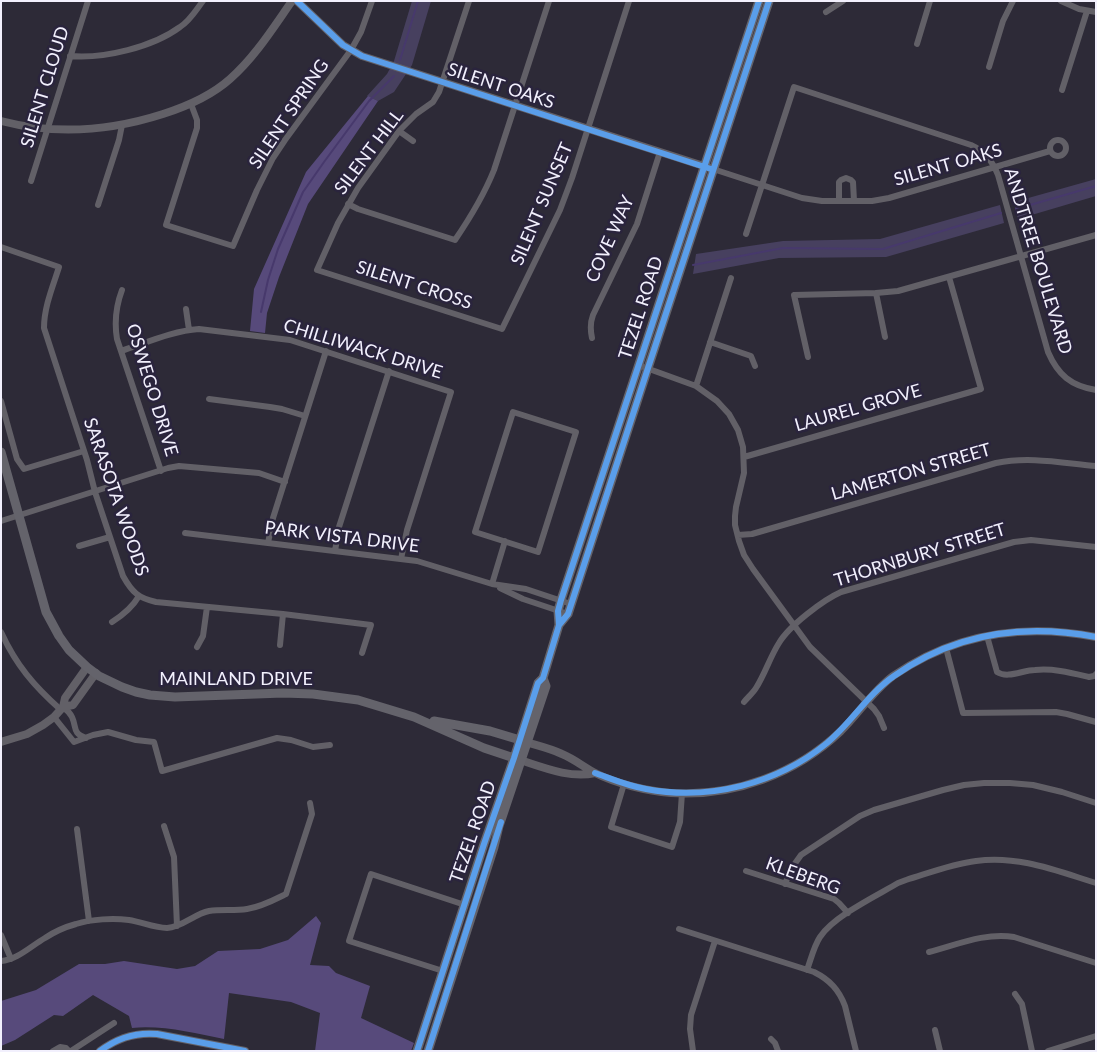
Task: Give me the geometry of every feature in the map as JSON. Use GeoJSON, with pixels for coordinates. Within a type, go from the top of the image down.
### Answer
{"type":"FeatureCollection","features":[{"type":"Feature","properties":{"kind":"main road","name":"TEZEL ROAD"},"geometry":{"type":"LineString","coordinates":[[418,1051],[484,844],[524,742],[538,684],[544,678],[559,625],[558,610],[561,600],[759,1]]}},
{"type":"Feature","properties":{"kind":"main road","name":"TEZEL ROAD"},"geometry":{"type":"LineString","coordinates":[[559,625],[568,614],[769,1]]}},
{"type":"Feature","properties":{"kind":"main road","name":"MAINLAND DRIVE"},"geometry":{"type":"LineString","coordinates":[[1,452],[43,602],[52,625],[69,650],[96,673],[122,687],[150,695],[175,697],[283,693],[313,694],[358,700],[414,717],[490,731],[524,742]]}},
{"type":"Feature","properties":{"kind":"main road","name":"MAINLAND DRIVE"},"geometry":{"type":"LineString","coordinates":[[414,717],[484,748],[518,759]]}},
{"type":"Feature","properties":{"kind":"main road","name":"TEZEL ROAD"},"geometry":{"type":"LineString","coordinates":[[428,1051],[494,847],[518,759]]}},
{"type":"Feature","properties":{"kind":"street","name":"SILENT CLOUD"},"geometry":{"type":"LineString","coordinates":[[31,181],[88,1]]}},
{"type":"Feature","properties":{"kind":"street"},"geometry":{"type":"LineString","coordinates":[[70,56],[81,57],[110,54],[129,50],[161,39],[181,27],[203,1]]}},
{"type":"Feature","properties":{"kind":"street"},"geometry":{"type":"LineString","coordinates":[[1,121],[48,129],[83,130],[145,120],[191,104],[215,90],[242,68],[292,1]]}},
{"type":"Feature","properties":{"kind":"street","name":"SILENT OAKS"},"geometry":{"type":"LineString","coordinates":[[297,1],[334,37],[351,50],[371,59],[812,201],[872,201],[889,198],[1050,151]]}},
{"type":"Feature","properties":{"kind":"street","name":"SILENT SPRING"},"geometry":{"type":"LineString","coordinates":[[191,104],[198,120],[198,128],[166,225],[233,246],[273,158],[351,50],[361,32],[372,1]]}},
{"type":"Feature","properties":{"kind":"street","name":"SILENT HILL"},"geometry":{"type":"LineString","coordinates":[[317,270],[348,204],[358,188],[399,131],[416,114],[433,102],[439,92],[469,1]]}},
{"type":"Feature","properties":{"kind":"street"},"geometry":{"type":"LineString","coordinates":[[348,204],[358,209],[455,240],[470,218],[488,184],[502,148],[549,1]]}},
{"type":"Feature","properties":{"kind":"street","name":"SILENT SUNSET"},"geometry":{"type":"LineString","coordinates":[[502,329],[560,210],[629,1]]}},
{"type":"Feature","properties":{"kind":"street"},"geometry":{"type":"LineString","coordinates":[[826,12],[843,1]]}},
{"type":"Feature","properties":{"kind":"street"},"geometry":{"type":"LineString","coordinates":[[917,44],[930,1]]}},
{"type":"Feature","properties":{"kind":"street"},"geometry":{"type":"LineString","coordinates":[[989,67],[1003,21],[1013,1]]}},
{"type":"Feature","properties":{"kind":"street"},"geometry":{"type":"LineString","coordinates":[[1061,1],[1070,6],[1096,12]]}},
{"type":"Feature","properties":{"kind":"street"},"geometry":{"type":"LineString","coordinates":[[1062,90],[1087,10]]}},
{"type":"Feature","properties":{"kind":"street","name":"ANDTREE BOULEVARD"},"geometry":{"type":"LineString","coordinates":[[763,186],[794,87],[966,142],[976,147],[995,167],[1001,182],[1052,362],[1067,379],[1076,385],[1096,390]]}},
{"type":"Feature","properties":{"kind":"street"},"geometry":{"type":"LineString","coordinates":[[98,205],[122,125]]}},
{"type":"Feature","properties":{"kind":"street"},"geometry":{"type":"LineString","coordinates":[[399,131],[413,142]]}},
{"type":"Feature","properties":{"kind":"street","name":"COVE WAY"},"geometry":{"type":"LineString","coordinates":[[592,338],[590,322],[637,224],[660,152]]}},
{"type":"Feature","properties":{"kind":"street"},"geometry":{"type":"LineString","coordinates":[[839,201],[840,182],[846,178],[853,182],[854,201]]}},
{"type":"Feature","properties":{"kind":"street"},"geometry":{"type":"LineString","coordinates":[[746,234],[763,186]]}},
{"type":"Feature","properties":{"kind":"street"},"geometry":{"type":"LineString","coordinates":[[808,357],[794,295],[898,291],[1096,235]]}},
{"type":"Feature","properties":{"kind":"street","name":"SARASOTA WOODS"},"geometry":{"type":"LineString","coordinates":[[1,248],[59,266],[44,316],[44,328],[123,576],[134,593],[156,602],[283,614],[371,625],[362,653]]}},
{"type":"Feature","properties":{"kind":"street","name":"SILENT CROSS"},"geometry":{"type":"LineString","coordinates":[[317,270],[502,329]]}},
{"type":"Feature","properties":{"kind":"street","name":"LAUREL GROVE"},"geometry":{"type":"LineString","coordinates":[[744,457],[981,389],[950,277]]}},
{"type":"Feature","properties":{"kind":"street"},"geometry":{"type":"LineString","coordinates":[[696,386],[731,278]]}},
{"type":"Feature","properties":{"kind":"street","name":"OSWEGO DRIVE"},"geometry":{"type":"LineString","coordinates":[[122,290],[115,322],[117,338],[161,471]]}},
{"type":"Feature","properties":{"kind":"street"},"geometry":{"type":"LineString","coordinates":[[876,293],[885,337]]}},
{"type":"Feature","properties":{"kind":"street"},"geometry":{"type":"LineString","coordinates":[[186,309],[189,330]]}},
{"type":"Feature","properties":{"kind":"street","name":"CHILLIWACK DRIVE"},"geometry":{"type":"LineString","coordinates":[[121,351],[189,330],[207,330],[282,339],[326,351],[451,392],[407,530],[401,559]]}},
{"type":"Feature","properties":{"kind":"street"},"geometry":{"type":"LineString","coordinates":[[710,342],[751,356],[755,366]]}},
{"type":"Feature","properties":{"kind":"street"},"geometry":{"type":"LineString","coordinates":[[268,543],[271,526],[326,351]]}},
{"type":"Feature","properties":{"kind":"street"},"geometry":{"type":"LineString","coordinates":[[638,365],[696,386],[717,401],[729,414],[741,438],[744,457],[744,473],[735,516],[735,525],[741,548],[748,562],[810,647],[879,716],[884,728]]}},
{"type":"Feature","properties":{"kind":"street"},"geometry":{"type":"LineString","coordinates":[[335,551],[339,527],[389,371]]}},
{"type":"Feature","properties":{"kind":"street"},"geometry":{"type":"LineString","coordinates":[[209,399],[282,409],[305,416]]}},
{"type":"Feature","properties":{"kind":"street"},"geometry":{"type":"LineString","coordinates":[[1,400],[17,459],[24,469],[84,451]]}},
{"type":"Feature","properties":{"kind":"street"},"geometry":{"type":"LineString","coordinates":[[513,412],[576,432],[538,552],[505,541],[475,532],[513,412]]}},
{"type":"Feature","properties":{"kind":"street","name":"LAMERTON STREET"},"geometry":{"type":"LineString","coordinates":[[738,535],[752,534],[1008,460],[1031,459],[1096,466]]}},
{"type":"Feature","properties":{"kind":"street"},"geometry":{"type":"LineString","coordinates":[[1,521],[180,466],[259,474],[285,482]]}},
{"type":"Feature","properties":{"kind":"street","name":"PARK VISTA DRIVE"},"geometry":{"type":"LineString","coordinates":[[185,533],[427,563],[492,584],[523,599],[568,614]]}},
{"type":"Feature","properties":{"kind":"street"},"geometry":{"type":"LineString","coordinates":[[79,546],[110,537]]}},
{"type":"Feature","properties":{"kind":"street","name":"THORNBURY STREET"},"geometry":{"type":"LineString","coordinates":[[744,702],[756,688],[778,643],[784,635],[824,602],[841,592],[1014,542],[1031,540],[1096,547]]}},
{"type":"Feature","properties":{"kind":"street"},"geometry":{"type":"LineString","coordinates":[[492,584],[505,541]]}},
{"type":"Feature","properties":{"kind":"street","name":"PARK VISTA DRIVE"},"geometry":{"type":"LineString","coordinates":[[492,584],[526,589],[571,604]]}},
{"type":"Feature","properties":{"kind":"street"},"geometry":{"type":"LineString","coordinates":[[112,622],[132,606],[139,596]]}},
{"type":"Feature","properties":{"kind":"street"},"geometry":{"type":"LineString","coordinates":[[197,647],[203,636],[207,607]]}},
{"type":"Feature","properties":{"kind":"street"},"geometry":{"type":"LineString","coordinates":[[280,645],[283,614]]}},
{"type":"Feature","properties":{"kind":"street"},"geometry":{"type":"LineString","coordinates":[[1,632],[10,651],[24,672],[43,694],[70,714],[75,731],[86,738]]}},
{"type":"Feature","properties":{"kind":"street"},"geometry":{"type":"LineString","coordinates":[[524,742],[562,754],[595,773],[624,784],[670,793],[714,792],[745,786],[780,773],[801,761],[826,744],[842,730],[884,683],[915,663],[946,648],[970,640],[1016,632],[1069,632],[1096,637]]}},
{"type":"Feature","properties":{"kind":"street"},"geometry":{"type":"LineString","coordinates":[[988,636],[999,674],[1016,674],[1035,670],[1063,671],[1089,677],[1096,674]]}},
{"type":"Feature","properties":{"kind":"street"},"geometry":{"type":"LineString","coordinates":[[946,648],[963,712],[1056,712],[1096,722]]}},
{"type":"Feature","properties":{"kind":"street"},"geometry":{"type":"LineString","coordinates":[[1,742],[27,734],[54,716],[62,708],[65,698],[87,667]]}},
{"type":"Feature","properties":{"kind":"street"},"geometry":{"type":"LineString","coordinates":[[62,708],[73,705],[96,673]]}},
{"type":"Feature","properties":{"kind":"street"},"geometry":{"type":"LineString","coordinates":[[54,716],[74,742],[108,732],[136,740],[154,742],[162,771],[277,738],[314,747],[330,745]]}},
{"type":"Feature","properties":{"kind":"street"},"geometry":{"type":"LineString","coordinates":[[518,759],[556,771],[585,776],[595,773]]}},
{"type":"Feature","properties":{"kind":"street"},"geometry":{"type":"LineString","coordinates":[[785,884],[791,869],[801,855],[860,816],[874,810],[943,790],[964,785],[1010,783],[1033,785],[1096,803]]}},
{"type":"Feature","properties":{"kind":"street"},"geometry":{"type":"LineString","coordinates":[[624,784],[611,827],[672,847],[680,822],[682,793]]}},
{"type":"Feature","properties":{"kind":"street"},"geometry":{"type":"LineString","coordinates":[[1,961],[11,959],[56,932],[76,924],[89,921],[129,920],[162,928],[177,926],[210,911],[250,909],[286,894],[312,814],[310,803]]}},
{"type":"Feature","properties":{"kind":"street"},"geometry":{"type":"LineString","coordinates":[[164,826],[174,857],[177,926]]}},
{"type":"Feature","properties":{"kind":"street"},"geometry":{"type":"LineString","coordinates":[[77,830],[89,921]]}},
{"type":"Feature","properties":{"kind":"street"},"geometry":{"type":"LineString","coordinates":[[807,970],[819,938],[829,926],[898,883],[957,865],[976,861],[1007,859],[1023,861],[1096,883]]}},
{"type":"Feature","properties":{"kind":"street","name":"KLEBERG"},"geometry":{"type":"LineString","coordinates":[[746,871],[834,899],[848,913]]}},
{"type":"Feature","properties":{"kind":"street"},"geometry":{"type":"LineString","coordinates":[[443,972],[349,941],[371,874],[465,905]]}},
{"type":"Feature","properties":{"kind":"street"},"geometry":{"type":"LineString","coordinates":[[679,929],[807,970],[826,978],[837,990],[845,1006],[856,1051]]}},
{"type":"Feature","properties":{"kind":"street"},"geometry":{"type":"LineString","coordinates":[[1,935],[11,959]]}},
{"type":"Feature","properties":{"kind":"street"},"geometry":{"type":"LineString","coordinates":[[929,952],[986,937],[1000,936],[1014,938],[1096,963]]}},
{"type":"Feature","properties":{"kind":"street"},"geometry":{"type":"LineString","coordinates":[[693,1051],[690,1029],[691,1015],[715,941]]}},
{"type":"Feature","properties":{"kind":"street"},"geometry":{"type":"LineString","coordinates":[[1015,994],[1022,1004],[1032,1051]]}},
{"type":"Feature","properties":{"kind":"street"},"geometry":{"type":"LineString","coordinates":[[53,1051],[60,1047],[70,1051],[114,1022]]}},
{"type":"Feature","properties":{"kind":"street"},"geometry":{"type":"LineString","coordinates":[[935,1030],[940,1051]]}},
{"type":"Feature","properties":{"kind":"street"},"geometry":{"type":"LineString","coordinates":[[100,1051],[119,1039],[134,1034],[149,1033],[245,1051]]}},
{"type":"Feature","properties":{"kind":"street"},"geometry":{"type":"LineString","coordinates":[[1048,1051],[1096,1036]]}},
{"type":"Feature","properties":{"kind":"street"},"geometry":{"type":"LineString","coordinates":[[771,1039],[778,1051]]}},
{"type":"Feature","properties":{"kind":"shaded area"},"geometry":{"type":"Polygon","coordinates":[[[412,1],[431,1],[412,65],[394,92],[378,101],[367,96],[387,74],[394,61],[412,1]]]}},
{"type":"Feature","properties":{"kind":"shaded area"},"geometry":{"type":"Polygon","coordinates":[[[368,96],[378,101],[308,204],[267,313],[265,333],[250,331],[254,289],[306,172],[368,96]]]}},
{"type":"Feature","properties":{"kind":"shaded area"},"geometry":{"type":"Polygon","coordinates":[[[1096,179],[1096,196],[1018,219],[1014,202],[1096,179]]]}},
{"type":"Feature","properties":{"kind":"shaded area"},"geometry":{"type":"Polygon","coordinates":[[[1000,205],[1004,223],[886,257],[779,258],[693,274],[696,254],[783,241],[880,239],[1000,205]]]}},
{"type":"Feature","properties":{"kind":"shaded area"},"geometry":{"type":"Polygon","coordinates":[[[316,916],[321,923],[310,965],[329,966],[336,973],[370,986],[361,1018],[414,1043],[411,1051],[315,1051],[320,1013],[291,1002],[229,993],[224,1039],[166,1029],[132,1028],[129,1016],[93,995],[63,1016],[54,1015],[15,1040],[1,1046],[1,1001],[36,990],[79,964],[105,964],[124,961],[177,969],[195,966],[218,951],[260,949],[288,940],[316,916]]]}},
{"type":"Feature","properties":{"kind":"waterway"},"geometry":{"type":"LineString","coordinates":[[400,60],[418,1]]}},
{"type":"Feature","properties":{"kind":"waterway"},"geometry":{"type":"LineString","coordinates":[[261,312],[268,280],[278,249],[303,192],[369,101],[394,76]]}},
{"type":"Feature","properties":{"kind":"waterway"},"geometry":{"type":"LineString","coordinates":[[1016,209],[1096,186]]}},
{"type":"Feature","properties":{"kind":"waterway"},"geometry":{"type":"LineString","coordinates":[[693,265],[783,248],[883,249],[1001,213]]}},
{"type":"Feature","properties":{"kind":"cycle path"},"geometry":{"type":"LineString","coordinates":[[297,1],[343,45],[362,56],[711,169]]}},
{"type":"Feature","properties":{"kind":"cycle path"},"geometry":{"type":"LineString","coordinates":[[559,625],[558,611],[561,600],[759,1]]}},
{"type":"Feature","properties":{"kind":"cycle path"},"geometry":{"type":"LineString","coordinates":[[417,1051],[538,683],[543,678],[559,625],[568,614],[769,1]]}},
{"type":"Feature","properties":{"kind":"cycle path"},"geometry":{"type":"LineString","coordinates":[[595,773],[633,786],[670,792],[718,791],[741,786],[764,779],[807,757],[836,735],[885,683],[917,661],[941,650],[965,641],[990,635],[1016,632],[1042,631],[1096,637]]}},
{"type":"Feature","properties":{"kind":"cycle path"},"geometry":{"type":"LineString","coordinates":[[428,1051],[501,822]]}},
{"type":"Feature","properties":{"kind":"cycle path"},"geometry":{"type":"LineString","coordinates":[[100,1051],[127,1037],[141,1034],[157,1034],[245,1051]]}}]}
